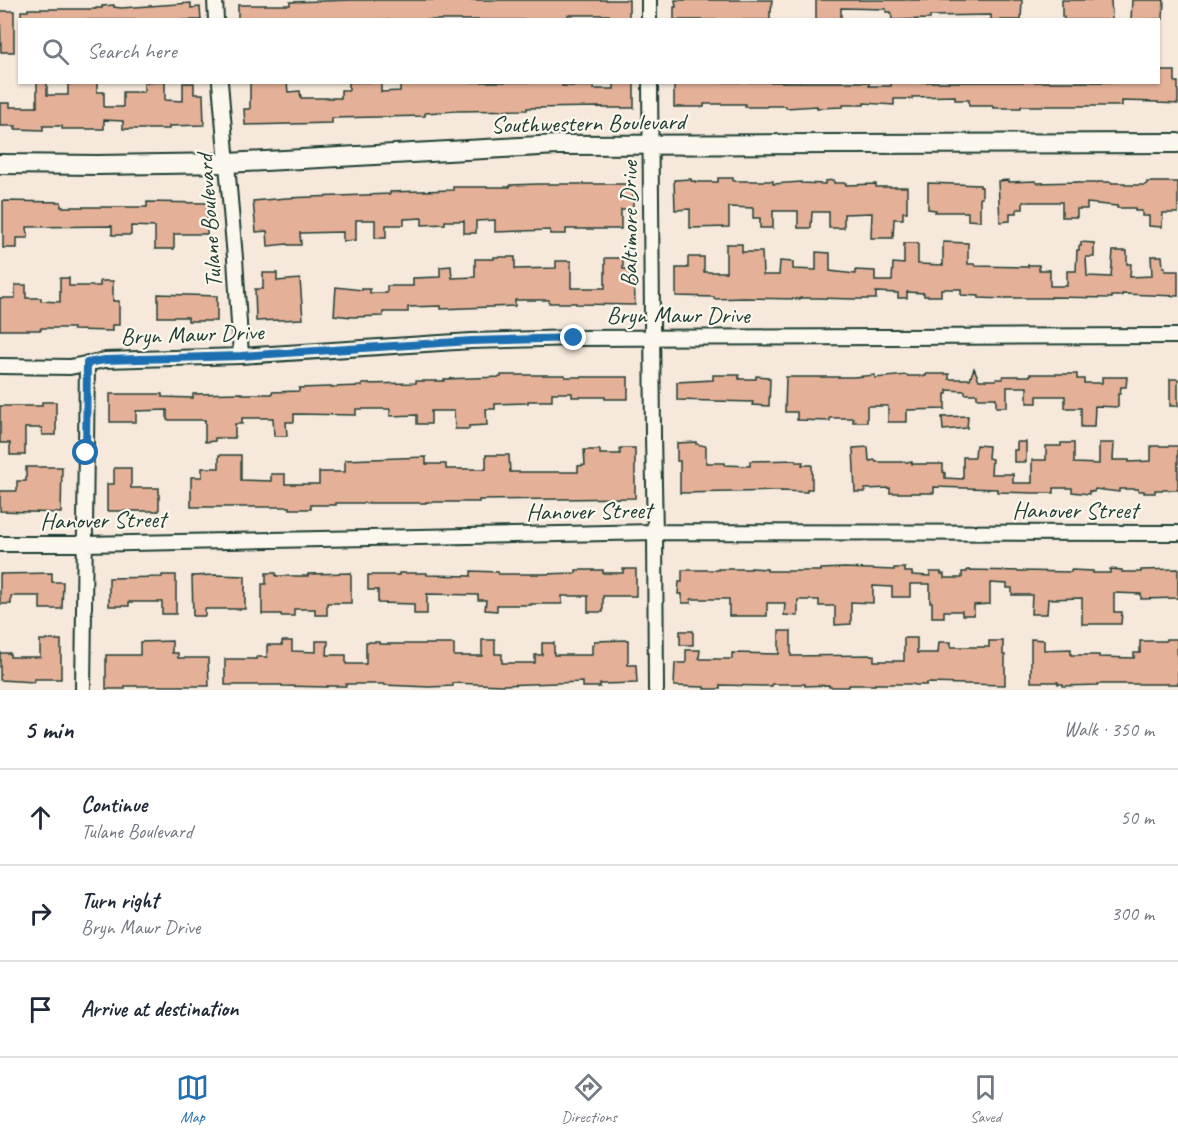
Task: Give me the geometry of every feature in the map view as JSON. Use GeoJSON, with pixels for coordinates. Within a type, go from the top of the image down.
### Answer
{"type":"FeatureCollection","features":[{"type":"Feature","properties":{"kind":"street"},"geometry":{"type":"LineString","coordinates":[[215,0],[216,18]]}},
{"type":"Feature","properties":{"kind":"street"},"geometry":{"type":"LineString","coordinates":[[649,0],[649,18]]}},
{"type":"Feature","properties":{"kind":"street","name":"Tulane Boulevard"},"geometry":{"type":"LineString","coordinates":[[220,84],[236,258],[241,356]]}},
{"type":"Feature","properties":{"kind":"street","name":"Baltimore Drive"},"geometry":{"type":"LineString","coordinates":[[650,84],[656,690]]}},
{"type":"Feature","properties":{"kind":"street","name":"Southwestern Boulevard"},"geometry":{"type":"LineString","coordinates":[[0,164],[228,163],[558,145],[1178,144]]}},
{"type":"Feature","properties":{"kind":"street","name":"Bryn Mawr Drive"},"geometry":{"type":"LineString","coordinates":[[0,366],[70,367],[105,360],[241,356],[471,341],[574,338],[1178,336]]}},
{"type":"Feature","properties":{"kind":"street"},"geometry":{"type":"LineString","coordinates":[[83,690],[87,363]]}},
{"type":"Feature","properties":{"kind":"street","name":"Hanover Street"},"geometry":{"type":"LineString","coordinates":[[0,544],[655,532],[1178,532]]}},
{"type":"Feature","properties":{"kind":"building"},"geometry":{"type":"Polygon","coordinates":[[[629,0],[629,18],[609,18],[609,15],[568,15],[568,18],[238,18],[238,5],[290,5],[290,2],[629,0]]]}},
{"type":"Feature","properties":{"kind":"building"},"geometry":{"type":"Polygon","coordinates":[[[675,0],[772,0],[770,18],[674,18],[674,7],[676,7],[675,0]]]}},
{"type":"Feature","properties":{"kind":"building"},"geometry":{"type":"Polygon","coordinates":[[[816,0],[1022,0],[1021,18],[991,18],[991,15],[892,18],[891,12],[886,12],[886,9],[841,8],[841,18],[816,18],[816,0]]]}},
{"type":"Feature","properties":{"kind":"building"},"geometry":{"type":"Polygon","coordinates":[[[1062,0],[1111,0],[1112,18],[1062,17],[1062,0]]]}},
{"type":"Feature","properties":{"kind":"building"},"geometry":{"type":"Polygon","coordinates":[[[1132,0],[1164,0],[1163,19],[1131,18],[1132,0]]]}},
{"type":"Feature","properties":{"kind":"building"},"geometry":{"type":"Polygon","coordinates":[[[191,3],[191,8],[200,7],[201,18],[21,18],[21,11],[28,11],[28,9],[96,9],[114,5],[114,7],[191,3]]]}},
{"type":"Feature","properties":{"kind":"building"},"geometry":{"type":"Polygon","coordinates":[[[0,11],[14,11],[14,52],[1,52],[0,11]]]}},
{"type":"Feature","properties":{"kind":"building"},"geometry":{"type":"Polygon","coordinates":[[[1160,71],[1175,71],[1175,82],[1178,82],[1178,104],[1122,101],[1122,106],[993,108],[993,106],[969,106],[969,100],[955,100],[955,96],[912,97],[912,99],[894,99],[894,105],[864,103],[864,105],[843,105],[843,107],[786,108],[786,106],[745,107],[745,104],[704,104],[704,107],[674,107],[674,84],[891,86],[891,84],[1160,84],[1160,71]]]}},
{"type":"Feature","properties":{"kind":"building"},"geometry":{"type":"Polygon","coordinates":[[[37,84],[47,84],[47,95],[68,95],[68,84],[97,84],[97,92],[104,92],[104,107],[123,107],[123,92],[144,92],[144,84],[165,84],[165,100],[183,101],[183,84],[194,84],[194,94],[203,94],[204,125],[169,126],[169,129],[123,129],[123,121],[104,120],[104,129],[62,129],[62,126],[43,126],[43,130],[0,126],[0,103],[10,103],[10,107],[37,107],[37,84]]]}},
{"type":"Feature","properties":{"kind":"building"},"geometry":{"type":"Polygon","coordinates":[[[250,84],[287,84],[288,92],[300,91],[301,98],[341,98],[341,90],[349,90],[349,84],[381,84],[381,92],[400,91],[400,84],[562,84],[562,86],[594,86],[594,89],[614,89],[614,84],[634,84],[634,108],[527,108],[527,110],[456,111],[425,113],[425,116],[332,118],[332,123],[245,125],[244,109],[250,109],[250,84]]]}},
{"type":"Feature","properties":{"kind":"building"},"geometry":{"type":"Polygon","coordinates":[[[718,178],[733,178],[733,181],[773,181],[773,184],[801,182],[825,184],[825,181],[834,180],[834,183],[846,183],[846,185],[876,184],[876,187],[907,187],[907,212],[903,212],[903,219],[894,219],[893,238],[871,238],[872,213],[844,214],[844,228],[829,228],[829,212],[812,212],[811,228],[798,228],[798,211],[773,211],[773,228],[760,228],[760,218],[753,218],[753,208],[729,207],[729,227],[690,228],[690,209],[675,210],[674,180],[718,182],[718,178]]]}},
{"type":"Feature","properties":{"kind":"building"},"geometry":{"type":"Polygon","coordinates":[[[1009,180],[1009,182],[1036,181],[1036,183],[1111,182],[1125,183],[1125,185],[1178,182],[1178,213],[1163,213],[1162,227],[1149,226],[1149,216],[1142,216],[1142,211],[1135,211],[1135,208],[1117,208],[1117,206],[1087,203],[1087,209],[1077,209],[1077,217],[1062,217],[1062,202],[1023,202],[1023,209],[1017,209],[1017,213],[1010,213],[1010,221],[1000,222],[998,181],[1009,180]]]}},
{"type":"Feature","properties":{"kind":"building"},"geometry":{"type":"Polygon","coordinates":[[[928,183],[980,185],[982,198],[980,198],[980,221],[968,220],[968,212],[935,212],[936,210],[928,209],[928,183]]]}},
{"type":"Feature","properties":{"kind":"building"},"geometry":{"type":"Polygon","coordinates":[[[633,184],[633,210],[621,210],[621,229],[566,229],[566,234],[550,234],[550,230],[495,232],[495,220],[476,221],[476,233],[464,233],[464,221],[445,221],[445,224],[422,225],[422,218],[404,219],[404,225],[386,225],[386,238],[375,238],[375,220],[356,220],[356,240],[343,241],[343,232],[300,233],[301,245],[268,246],[267,231],[256,232],[253,201],[453,190],[453,187],[510,187],[510,185],[633,184]]]}},
{"type":"Feature","properties":{"kind":"building"},"geometry":{"type":"Polygon","coordinates":[[[3,201],[61,202],[61,207],[147,207],[147,202],[207,203],[207,234],[174,234],[174,249],[155,249],[155,227],[131,226],[131,235],[112,235],[112,226],[27,227],[28,238],[17,238],[17,248],[3,248],[3,201]]]}},
{"type":"Feature","properties":{"kind":"building"},"geometry":{"type":"Polygon","coordinates":[[[943,242],[968,243],[968,264],[976,266],[1028,267],[1028,265],[1039,265],[1039,270],[1050,270],[1050,286],[1067,286],[1067,271],[1076,271],[1077,250],[1081,242],[1094,243],[1094,257],[1086,257],[1087,276],[1111,277],[1113,251],[1127,251],[1127,264],[1131,264],[1130,277],[1152,276],[1151,256],[1162,256],[1165,271],[1178,271],[1178,296],[1122,294],[1122,296],[1112,296],[1112,298],[1005,299],[961,295],[961,289],[941,289],[941,296],[924,296],[924,293],[907,292],[907,298],[898,298],[898,293],[876,292],[876,299],[714,299],[714,297],[676,296],[676,268],[688,268],[688,257],[704,257],[704,272],[726,272],[726,244],[742,244],[742,252],[762,252],[763,275],[779,275],[780,261],[793,262],[793,269],[816,270],[816,252],[830,253],[830,271],[855,274],[855,270],[875,271],[875,281],[892,281],[893,263],[904,264],[904,243],[918,243],[918,264],[943,265],[943,242]]]}},
{"type":"Feature","properties":{"kind":"building"},"geometry":{"type":"Polygon","coordinates":[[[494,257],[515,257],[515,269],[556,268],[556,261],[571,261],[571,288],[605,288],[605,258],[623,258],[623,269],[634,269],[635,305],[515,300],[515,306],[441,309],[441,306],[408,307],[408,312],[383,312],[383,316],[334,315],[336,287],[370,289],[370,293],[387,293],[387,286],[413,286],[413,278],[440,277],[440,267],[451,266],[452,278],[475,277],[475,259],[494,259],[494,257]]]}},
{"type":"Feature","properties":{"kind":"building"},"geometry":{"type":"Polygon","coordinates":[[[263,273],[277,273],[277,281],[300,279],[303,319],[256,321],[255,289],[263,289],[263,273]]]}},
{"type":"Feature","properties":{"kind":"building"},"geometry":{"type":"Polygon","coordinates":[[[60,278],[69,278],[69,286],[100,286],[100,281],[113,281],[113,301],[119,301],[119,325],[112,325],[112,331],[73,330],[73,328],[0,330],[0,298],[15,298],[15,285],[26,285],[26,298],[60,302],[60,278]]]}},
{"type":"Feature","properties":{"kind":"building"},"geometry":{"type":"Polygon","coordinates":[[[158,294],[217,296],[217,321],[188,321],[188,317],[158,317],[158,294]]]}},
{"type":"Feature","properties":{"kind":"building"},"geometry":{"type":"Polygon","coordinates":[[[974,368],[979,380],[1003,379],[1003,376],[1030,376],[1030,374],[1077,374],[1077,379],[1084,379],[1084,383],[1102,383],[1102,377],[1127,377],[1126,387],[1121,387],[1120,394],[1118,394],[1118,407],[1095,406],[1094,427],[1081,427],[1081,408],[1065,408],[1065,396],[1037,396],[1037,403],[1027,403],[1027,387],[1007,387],[1007,407],[996,407],[996,398],[977,398],[977,394],[947,390],[945,409],[907,410],[907,422],[888,422],[888,406],[867,406],[867,422],[853,422],[853,418],[830,418],[830,421],[797,420],[797,412],[785,412],[786,377],[875,375],[875,378],[949,374],[949,379],[970,379],[974,368]]]}},
{"type":"Feature","properties":{"kind":"building"},"geometry":{"type":"Polygon","coordinates":[[[501,375],[628,377],[628,399],[572,397],[572,393],[552,393],[552,401],[495,404],[495,409],[486,409],[487,425],[469,426],[469,429],[455,429],[454,411],[431,411],[431,424],[417,424],[417,415],[390,416],[390,409],[356,409],[356,415],[294,414],[294,422],[286,422],[287,436],[274,436],[273,418],[242,418],[242,424],[235,424],[235,438],[215,438],[215,441],[205,442],[205,420],[167,420],[167,410],[136,411],[136,422],[110,422],[110,394],[162,394],[162,397],[193,398],[193,394],[272,394],[272,392],[299,391],[299,388],[416,383],[416,381],[444,381],[444,379],[501,377],[501,375]]]}},
{"type":"Feature","properties":{"kind":"building"},"geometry":{"type":"Polygon","coordinates":[[[713,375],[739,375],[739,379],[756,379],[756,376],[768,377],[770,379],[769,406],[752,405],[753,402],[677,400],[677,382],[713,380],[713,375]]]}},
{"type":"Feature","properties":{"kind":"building"},"geometry":{"type":"Polygon","coordinates":[[[1170,379],[1178,379],[1178,406],[1170,406],[1170,379]]]}},
{"type":"Feature","properties":{"kind":"building"},"geometry":{"type":"Polygon","coordinates":[[[42,402],[56,402],[56,435],[42,435],[42,428],[25,428],[25,455],[10,455],[10,443],[0,443],[0,406],[42,406],[42,402]]]}},
{"type":"Feature","properties":{"kind":"building"},"geometry":{"type":"Polygon","coordinates":[[[968,416],[967,428],[943,430],[942,417],[968,416]]]}},
{"type":"Feature","properties":{"kind":"building"},"geometry":{"type":"Polygon","coordinates":[[[696,442],[696,444],[706,446],[706,463],[750,466],[750,461],[796,460],[796,462],[803,462],[802,465],[812,465],[812,489],[807,489],[807,492],[680,493],[680,461],[677,461],[677,443],[696,442]]]}},
{"type":"Feature","properties":{"kind":"building"},"geometry":{"type":"Polygon","coordinates":[[[1017,442],[1026,442],[1026,462],[1014,462],[1017,442]]]}},
{"type":"Feature","properties":{"kind":"building"},"geometry":{"type":"Polygon","coordinates":[[[1061,443],[1074,443],[1074,463],[1099,464],[1099,443],[1114,443],[1113,460],[1129,460],[1129,462],[1151,461],[1151,446],[1178,446],[1178,490],[1155,490],[1155,493],[1144,493],[1138,489],[1119,489],[1119,492],[1095,489],[1094,492],[1089,491],[1089,494],[1072,492],[1072,488],[1054,488],[1054,493],[1032,493],[997,492],[997,489],[934,487],[934,493],[890,493],[890,488],[865,489],[865,492],[855,492],[853,448],[868,447],[869,461],[943,464],[945,478],[963,479],[963,457],[975,457],[976,445],[989,446],[988,458],[992,459],[991,474],[1013,474],[1013,483],[1032,483],[1032,460],[1046,460],[1046,446],[1061,446],[1061,443]]]}},
{"type":"Feature","properties":{"kind":"building"},"geometry":{"type":"Polygon","coordinates":[[[620,448],[635,448],[635,498],[336,503],[336,505],[311,505],[311,509],[191,507],[191,477],[202,477],[202,468],[219,468],[219,455],[241,455],[241,480],[271,481],[271,474],[285,474],[285,484],[319,484],[319,472],[345,472],[345,460],[426,457],[426,464],[446,464],[446,469],[486,469],[486,455],[509,455],[510,472],[578,472],[578,466],[585,465],[584,450],[600,450],[600,454],[620,454],[620,448]]]}},
{"type":"Feature","properties":{"kind":"building"},"geometry":{"type":"Polygon","coordinates":[[[26,467],[62,467],[61,513],[0,511],[0,491],[17,491],[17,481],[26,481],[26,467]]]}},
{"type":"Feature","properties":{"kind":"building"},"geometry":{"type":"Polygon","coordinates":[[[114,468],[131,468],[131,488],[159,488],[159,511],[107,511],[107,484],[114,484],[114,468]]]}},
{"type":"Feature","properties":{"kind":"building"},"geometry":{"type":"Polygon","coordinates":[[[845,568],[894,570],[894,568],[905,568],[905,572],[912,572],[912,575],[930,576],[930,572],[941,572],[944,578],[962,578],[962,572],[967,572],[967,570],[1071,572],[1071,570],[1110,573],[1110,569],[1122,570],[1122,572],[1141,572],[1141,570],[1178,569],[1178,598],[1141,599],[1141,594],[1114,593],[1114,612],[1122,612],[1121,624],[1082,624],[1082,598],[1048,599],[1047,614],[1031,614],[1032,595],[1012,595],[1012,588],[1007,588],[1007,584],[990,583],[990,604],[974,605],[974,615],[962,615],[962,611],[944,611],[944,617],[932,617],[930,584],[910,584],[910,597],[892,597],[892,587],[873,586],[873,603],[851,602],[851,624],[835,625],[835,606],[819,606],[819,600],[798,600],[798,616],[784,615],[785,603],[767,603],[767,616],[729,616],[729,599],[691,599],[691,603],[682,603],[682,594],[678,594],[679,582],[682,582],[682,570],[767,569],[767,571],[821,571],[821,569],[845,568]]]}},
{"type":"Feature","properties":{"kind":"building"},"geometry":{"type":"Polygon","coordinates":[[[623,569],[636,569],[636,596],[603,596],[603,612],[588,612],[588,596],[562,596],[562,604],[497,605],[497,611],[485,610],[486,600],[478,600],[478,595],[427,594],[427,614],[414,614],[414,604],[378,603],[378,590],[368,590],[368,575],[427,573],[427,575],[471,576],[471,571],[498,572],[498,574],[542,574],[576,573],[576,570],[623,573],[623,569]]]}},
{"type":"Feature","properties":{"kind":"building"},"geometry":{"type":"Polygon","coordinates":[[[52,573],[52,582],[63,582],[62,609],[40,609],[40,596],[11,596],[11,604],[0,604],[0,574],[52,573]]]}},
{"type":"Feature","properties":{"kind":"building"},"geometry":{"type":"Polygon","coordinates":[[[266,573],[276,573],[276,576],[308,576],[308,574],[351,573],[351,603],[327,603],[327,615],[315,615],[315,609],[294,609],[294,616],[262,614],[262,584],[266,584],[266,573]]]}},
{"type":"Feature","properties":{"kind":"building"},"geometry":{"type":"Polygon","coordinates":[[[162,575],[176,575],[176,614],[162,614],[162,602],[129,602],[129,606],[109,606],[109,578],[162,577],[162,575]]]}},
{"type":"Feature","properties":{"kind":"building"},"geometry":{"type":"Polygon","coordinates":[[[192,576],[245,576],[245,609],[205,609],[205,616],[193,616],[192,576]]]}},
{"type":"Feature","properties":{"kind":"building"},"geometry":{"type":"Polygon","coordinates":[[[680,631],[693,631],[693,645],[680,645],[680,631]]]}},
{"type":"Feature","properties":{"kind":"building"},"geometry":{"type":"Polygon","coordinates":[[[779,631],[791,631],[791,656],[874,655],[874,661],[904,661],[904,638],[917,638],[917,653],[938,653],[939,642],[951,642],[951,647],[989,647],[989,641],[1003,641],[1005,685],[927,683],[927,685],[875,684],[829,687],[829,685],[772,684],[772,686],[720,685],[720,689],[674,686],[675,663],[686,663],[686,650],[700,650],[699,658],[701,659],[732,659],[732,653],[779,654],[779,631]]]}},
{"type":"Feature","properties":{"kind":"building"},"geometry":{"type":"Polygon","coordinates":[[[1031,639],[1044,640],[1044,650],[1071,649],[1071,655],[1134,658],[1134,653],[1140,653],[1140,641],[1177,639],[1178,684],[1063,686],[1058,682],[1031,682],[1031,639]]]}},
{"type":"Feature","properties":{"kind":"building"},"geometry":{"type":"Polygon","coordinates":[[[40,640],[61,640],[61,679],[34,679],[34,682],[0,680],[0,653],[10,653],[10,657],[40,657],[40,640]]]}},
{"type":"Feature","properties":{"kind":"building"},"geometry":{"type":"Polygon","coordinates":[[[482,640],[495,640],[495,654],[502,654],[502,663],[535,663],[535,655],[542,655],[542,643],[554,643],[554,655],[592,655],[594,641],[628,640],[628,665],[636,665],[637,683],[600,684],[600,687],[583,687],[583,682],[502,685],[453,683],[453,686],[429,687],[384,684],[346,684],[346,686],[327,687],[225,685],[225,659],[267,657],[267,645],[282,645],[282,641],[292,641],[292,651],[316,652],[316,641],[328,641],[327,655],[346,655],[346,664],[366,664],[366,642],[454,644],[454,656],[482,656],[482,640]]]}},
{"type":"Feature","properties":{"kind":"building"},"geometry":{"type":"Polygon","coordinates":[[[172,641],[172,653],[178,653],[178,658],[208,658],[209,686],[125,686],[125,689],[106,689],[106,655],[140,655],[140,642],[172,641]]]}},
{"type":"Feature","properties":{"kind":"route"},"geometry":{"type":"LineString","coordinates":[[86,453],[87,363],[105,360],[241,356],[471,341],[574,338]]}}]}
